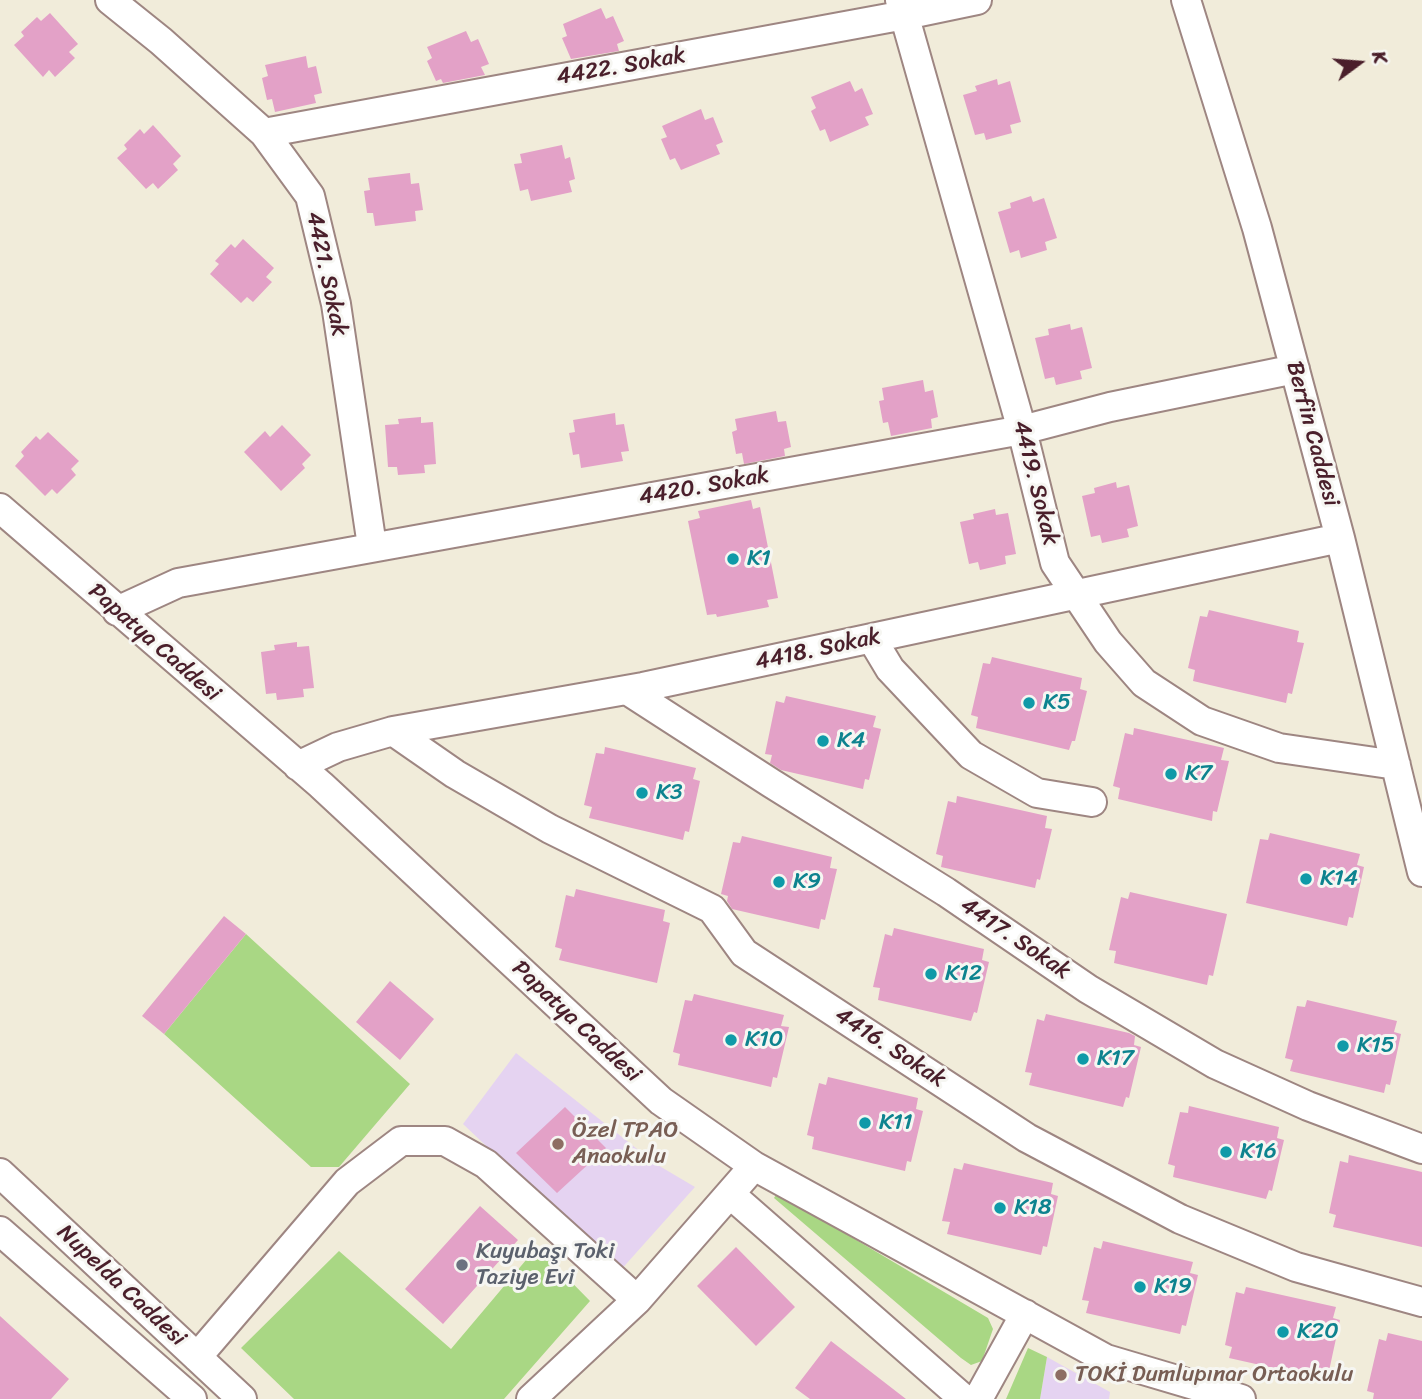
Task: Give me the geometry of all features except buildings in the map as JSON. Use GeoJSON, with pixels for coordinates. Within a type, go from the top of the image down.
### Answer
{"type":"FeatureCollection","features":[{"type":"Feature","properties":{"kind":"street","name":"4421. Sokak"},"geometry":{"type":"LineString","coordinates":[[110,0],[161,41],[264,133],[310,196],[336,304],[372,546]]}},
{"type":"Feature","properties":{"kind":"street","name":"4422. Sokak"},"geometry":{"type":"LineString","coordinates":[[264,133],[903,8],[977,0]]}},
{"type":"Feature","properties":{"kind":"street","name":"Berfin Caddesi"},"geometry":{"type":"LineString","coordinates":[[1186,0],[1257,228],[1340,538],[1422,872]]}},
{"type":"Feature","properties":{"kind":"street","name":"4419. Sokak"},"geometry":{"type":"LineString","coordinates":[[903,8],[1022,430],[1055,563],[1108,642],[1144,683],[1202,721],[1279,748],[1396,765]]}},
{"type":"Feature","properties":{"kind":"street","name":"4420. Sokak"},"geometry":{"type":"LineString","coordinates":[[117,611],[177,583],[1022,430],[1110,407],[1294,369]]}},
{"type":"Feature","properties":{"kind":"street","name":"Papatya Caddesi"},"geometry":{"type":"LineString","coordinates":[[0,508],[321,785],[661,1101],[754,1166],[1106,1359],[1241,1399]]}},
{"type":"Feature","properties":{"kind":"street","name":"4418. Sokak"},"geometry":{"type":"LineString","coordinates":[[298,766],[338,747],[393,731],[627,690],[1340,538]]}},
{"type":"Feature","properties":{"kind":"street"},"geometry":{"type":"LineString","coordinates":[[872,639],[891,670],[971,755],[1037,793],[1092,802]]}},
{"type":"Feature","properties":{"kind":"street","name":"4417. Sokak"},"geometry":{"type":"LineString","coordinates":[[627,690],[946,892],[1088,989],[1215,1063],[1308,1106],[1422,1149]]}},
{"type":"Feature","properties":{"kind":"street","name":"4416. Sokak"},"geometry":{"type":"LineString","coordinates":[[393,731],[455,774],[550,829],[712,909],[744,953],[1027,1138],[1193,1225],[1296,1267],[1422,1302]]}},
{"type":"Feature","properties":{"kind":"street"},"geometry":{"type":"LineString","coordinates":[[197,1357],[347,1182],[401,1140],[445,1141],[486,1164],[637,1300]]}},
{"type":"Feature","properties":{"kind":"street"},"geometry":{"type":"LineString","coordinates":[[531,1399],[637,1300],[754,1166]]}},
{"type":"Feature","properties":{"kind":"street","name":"Nupelda Caddesi"},"geometry":{"type":"LineString","coordinates":[[0,1173],[242,1399]]}},
{"type":"Feature","properties":{"kind":"street"},"geometry":{"type":"LineString","coordinates":[[730,1194],[964,1399]]}},
{"type":"Feature","properties":{"kind":"street","name":"Nupelda Caddesi"},"geometry":{"type":"LineString","coordinates":[[0,1231],[192,1399]]}},
{"type":"Feature","properties":{"kind":"street"},"geometry":{"type":"LineString","coordinates":[[978,1399],[1025,1314]]}},
{"type":"Feature","properties":{"kind":"shaded area","name":"Özel TPAO Anaokulu"},"geometry":{"type":"Polygon","coordinates":[[[516,1053],[656,1164],[695,1187],[619,1272],[463,1124],[516,1053]]]}},
{"type":"Feature","properties":{"kind":"shaded area","name":"TOKİ Dumlupınar Ortaokulu"},"geometry":{"type":"Polygon","coordinates":[[[1047,1357],[1110,1392],[1109,1399],[1040,1399],[1047,1357]]]}},
{"type":"Feature","properties":{"kind":"green space"},"geometry":{"type":"Polygon","coordinates":[[[246,934],[410,1084],[339,1167],[311,1167],[164,1034],[246,934]]]}},
{"type":"Feature","properties":{"kind":"green space"},"geometry":{"type":"Polygon","coordinates":[[[777,1193],[988,1318],[993,1329],[982,1361],[971,1365],[961,1358],[774,1198],[777,1193]]]}},
{"type":"Feature","properties":{"kind":"green space"},"geometry":{"type":"Polygon","coordinates":[[[537,1247],[590,1301],[504,1399],[294,1399],[241,1348],[339,1251],[451,1349],[537,1247]]]}},
{"type":"Feature","properties":{"kind":"green space"},"geometry":{"type":"Polygon","coordinates":[[[1028,1348],[1047,1357],[1040,1399],[1006,1399],[1028,1348]]]}},
{"type":"Feature","properties":{"kind":"place","name":"K1"},"geometry":{"type":"Point","coordinates":[733,559]}},
{"type":"Feature","properties":{"kind":"place","name":"K5"},"geometry":{"type":"Point","coordinates":[1029,703]}},
{"type":"Feature","properties":{"kind":"place","name":"K4"},"geometry":{"type":"Point","coordinates":[823,741]}},
{"type":"Feature","properties":{"kind":"place","name":"K7"},"geometry":{"type":"Point","coordinates":[1171,774]}},
{"type":"Feature","properties":{"kind":"place","name":"K3"},"geometry":{"type":"Point","coordinates":[642,793]}},
{"type":"Feature","properties":{"kind":"place","name":"K14"},"geometry":{"type":"Point","coordinates":[1306,879]}},
{"type":"Feature","properties":{"kind":"place","name":"K9"},"geometry":{"type":"Point","coordinates":[779,882]}},
{"type":"Feature","properties":{"kind":"place","name":"K12"},"geometry":{"type":"Point","coordinates":[931,974]}},
{"type":"Feature","properties":{"kind":"place","name":"K10"},"geometry":{"type":"Point","coordinates":[731,1040]}},
{"type":"Feature","properties":{"kind":"place","name":"K15"},"geometry":{"type":"Point","coordinates":[1343,1046]}},
{"type":"Feature","properties":{"kind":"place","name":"K17"},"geometry":{"type":"Point","coordinates":[1083,1059]}},
{"type":"Feature","properties":{"kind":"place","name":"K11"},"geometry":{"type":"Point","coordinates":[865,1123]}},
{"type":"Feature","properties":{"kind":"place","name":"Özel TPAO Anaokulu"},"geometry":{"type":"Point","coordinates":[558,1144]}},
{"type":"Feature","properties":{"kind":"place","name":"K16"},"geometry":{"type":"Point","coordinates":[1226,1152]}},
{"type":"Feature","properties":{"kind":"place","name":"K18"},"geometry":{"type":"Point","coordinates":[1000,1208]}},
{"type":"Feature","properties":{"kind":"place","name":"Kuyubaşı Toki Taziye Evi"},"geometry":{"type":"Point","coordinates":[462,1265]}},
{"type":"Feature","properties":{"kind":"place","name":"K19"},"geometry":{"type":"Point","coordinates":[1140,1287]}},
{"type":"Feature","properties":{"kind":"place","name":"K20"},"geometry":{"type":"Point","coordinates":[1283,1332]}},
{"type":"Feature","properties":{"kind":"place","name":"TOKİ Dumlupınar Ortaokulu"},"geometry":{"type":"Point","coordinates":[1061,1375]}}]}
